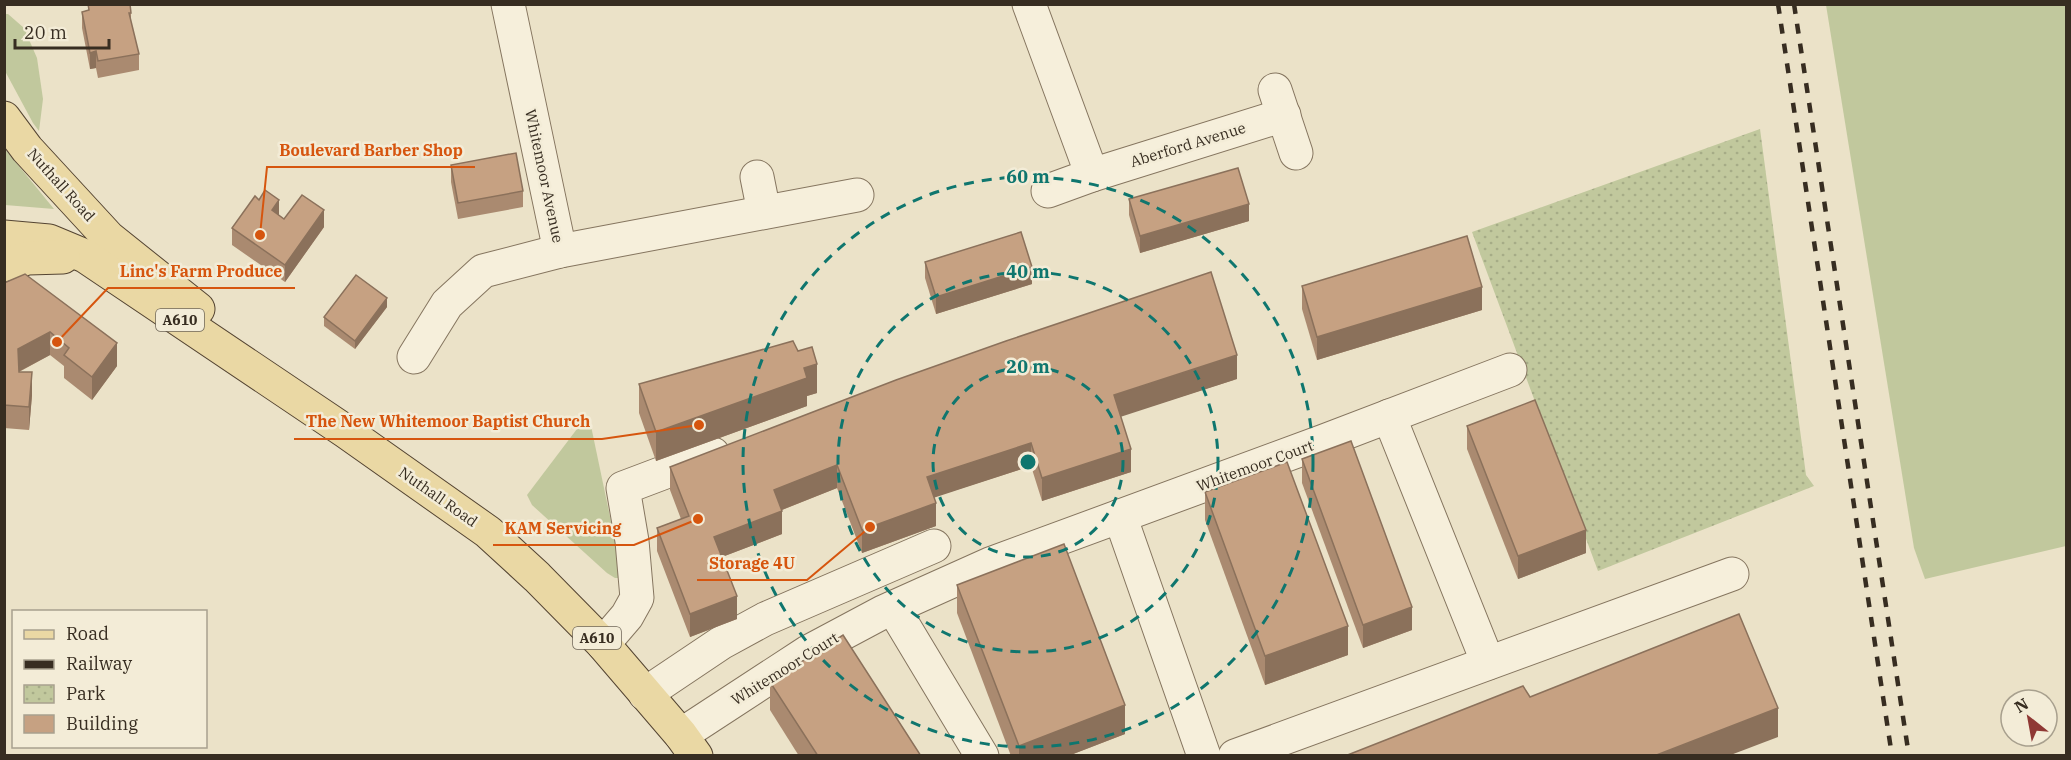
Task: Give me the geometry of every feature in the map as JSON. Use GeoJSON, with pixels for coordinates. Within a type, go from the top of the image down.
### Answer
{"type":"FeatureCollection","features":[{"type":"Feature","properties":{"kind":"main road","name":"Nuthall Road"},"geometry":{"type":"LineString","coordinates":[[4,118],[27,149],[110,238],[345,431]]}},
{"type":"Feature","properties":{"kind":"main road","name":"Nuthall Road"},"geometry":{"type":"LineString","coordinates":[[4,237],[49,241],[85,256],[345,431],[488,532],[537,576],[603,644],[688,745]]}},
{"type":"Feature","properties":{"kind":"main road"},"geometry":{"type":"LineString","coordinates":[[4,265],[28,258],[85,256]]}},
{"type":"Feature","properties":{"kind":"street","name":"Whitemoor Avenue"},"geometry":{"type":"LineString","coordinates":[[508,4],[560,251],[857,195]]}},
{"type":"Feature","properties":{"kind":"street"},"geometry":{"type":"LineString","coordinates":[[1029,4],[1092,176]]}},
{"type":"Feature","properties":{"kind":"street","name":"Aberford Avenue"},"geometry":{"type":"LineString","coordinates":[[1048,191],[1279,103],[1296,153]]}},
{"type":"Feature","properties":{"kind":"street"},"geometry":{"type":"LineString","coordinates":[[757,177],[764,212]]}},
{"type":"Feature","properties":{"kind":"street"},"geometry":{"type":"LineString","coordinates":[[414,357],[447,304],[483,271],[560,251]]}},
{"type":"Feature","properties":{"kind":"street","name":"Whitemoor Court"},"geometry":{"type":"LineString","coordinates":[[688,745],[808,652],[893,608],[990,564],[1510,370]]}},
{"type":"Feature","properties":{"kind":"street"},"geometry":{"type":"LineString","coordinates":[[1389,416],[1488,663]]}},
{"type":"Feature","properties":{"kind":"street"},"geometry":{"type":"LineString","coordinates":[[603,644],[627,616],[637,598],[632,541],[623,488],[740,443]]}},
{"type":"Feature","properties":{"kind":"street"},"geometry":{"type":"LineString","coordinates":[[1120,516],[1204,756]]}},
{"type":"Feature","properties":{"kind":"street"},"geometry":{"type":"LineString","coordinates":[[645,694],[721,643],[765,619],[934,546]]}},
{"type":"Feature","properties":{"kind":"street"},"geometry":{"type":"LineString","coordinates":[[1235,756],[1732,574]]}},
{"type":"Feature","properties":{"kind":"street"},"geometry":{"type":"LineString","coordinates":[[893,608],[982,756]]}},
{"type":"Feature","properties":{"kind":"green space"},"geometry":{"type":"Polygon","coordinates":[[[1826,5],[2066,5],[2066,546],[1925,579],[1914,548],[1826,5]]]}},
{"type":"Feature","properties":{"kind":"green space"},"geometry":{"type":"Polygon","coordinates":[[[4,14],[8,14],[24,28],[37,58],[43,99],[39,131],[5,71],[4,14]]]}},
{"type":"Feature","properties":{"kind":"green space"},"geometry":{"type":"Polygon","coordinates":[[[1760,129],[1806,475],[1814,486],[1598,571],[1472,232],[1760,129]]]}},
{"type":"Feature","properties":{"kind":"green space"},"geometry":{"type":"Polygon","coordinates":[[[5,149],[54,209],[5,205],[5,149]]]}},
{"type":"Feature","properties":{"kind":"green space"},"geometry":{"type":"Polygon","coordinates":[[[583,421],[588,422],[591,426],[621,569],[620,578],[607,573],[532,505],[527,495],[583,421]]]}},
{"type":"Feature","properties":{"kind":"building"},"geometry":{"type":"Polygon","coordinates":[[[88,4],[130,4],[131,13],[129,13],[139,54],[98,61],[96,51],[90,53],[82,12],[89,10],[88,4]]]}},
{"type":"Feature","properties":{"kind":"building"},"geometry":{"type":"Polygon","coordinates":[[[516,153],[523,191],[458,203],[451,165],[516,153]]]}},
{"type":"Feature","properties":{"kind":"building"},"geometry":{"type":"Polygon","coordinates":[[[1238,168],[1249,204],[1140,236],[1129,199],[1238,168]]]}},
{"type":"Feature","properties":{"kind":"building"},"geometry":{"type":"Polygon","coordinates":[[[265,190],[279,200],[272,210],[284,219],[302,195],[324,210],[285,265],[232,228],[255,196],[259,200],[265,190]]]}},
{"type":"Feature","properties":{"kind":"building"},"geometry":{"type":"Polygon","coordinates":[[[1021,232],[1032,267],[936,297],[925,262],[1021,232]]]}},
{"type":"Feature","properties":{"kind":"building"},"geometry":{"type":"Polygon","coordinates":[[[1467,236],[1482,287],[1317,337],[1302,286],[1467,236]]]}},
{"type":"Feature","properties":{"kind":"building"},"geometry":{"type":"Polygon","coordinates":[[[1211,272],[1237,355],[1114,395],[1131,449],[1042,478],[1031,443],[927,477],[936,503],[862,530],[837,465],[774,490],[782,511],[714,537],[737,596],[690,614],[657,528],[689,516],[670,467],[896,380],[1211,272]]]}},
{"type":"Feature","properties":{"kind":"building"},"geometry":{"type":"Polygon","coordinates":[[[25,274],[117,343],[92,377],[64,355],[69,348],[50,332],[18,349],[19,372],[32,372],[29,407],[4,405],[4,283],[25,274]]]}},
{"type":"Feature","properties":{"kind":"building"},"geometry":{"type":"Polygon","coordinates":[[[356,275],[387,298],[355,341],[324,317],[356,275]]]}},
{"type":"Feature","properties":{"kind":"building"},"geometry":{"type":"Polygon","coordinates":[[[793,341],[798,351],[812,347],[817,364],[804,368],[807,378],[656,432],[639,384],[793,341]]]}},
{"type":"Feature","properties":{"kind":"building"},"geometry":{"type":"Polygon","coordinates":[[[1535,400],[1586,530],[1518,556],[1467,426],[1535,400]]]}},
{"type":"Feature","properties":{"kind":"building"},"geometry":{"type":"Polygon","coordinates":[[[1351,441],[1412,607],[1363,625],[1302,459],[1351,441]]]}},
{"type":"Feature","properties":{"kind":"building"},"geometry":{"type":"Polygon","coordinates":[[[1287,462],[1348,626],[1265,656],[1205,492],[1287,462]]]}},
{"type":"Feature","properties":{"kind":"building"},"geometry":{"type":"Polygon","coordinates":[[[1064,544],[1125,705],[1019,746],[957,585],[1064,544]]]}},
{"type":"Feature","properties":{"kind":"building"},"geometry":{"type":"Polygon","coordinates":[[[1739,614],[1778,708],[1654,756],[1345,756],[1523,686],[1530,697],[1739,614]]]}},
{"type":"Feature","properties":{"kind":"building"},"geometry":{"type":"Polygon","coordinates":[[[843,635],[921,756],[818,756],[770,682],[843,635]]]}},
{"type":"Feature","properties":{"kind":"railway"},"geometry":{"type":"LineString","coordinates":[[1778,4],[1892,756]]}},
{"type":"Feature","properties":{"kind":"railway"},"geometry":{"type":"LineString","coordinates":[[1794,4],[1909,756]]}},
{"type":"Feature","properties":{"kind":"place","name":"Boulevard Barber Shop"},"geometry":{"type":"Point","coordinates":[260,235]}},
{"type":"Feature","properties":{"kind":"place","name":"Linc's Farm Produce"},"geometry":{"type":"Point","coordinates":[57,342]}},
{"type":"Feature","properties":{"kind":"place","name":"The New Whitemoor Baptist Church"},"geometry":{"type":"Point","coordinates":[699,425]}},
{"type":"Feature","properties":{"kind":"place","name":"KAM Servicing"},"geometry":{"type":"Point","coordinates":[698,519]}},
{"type":"Feature","properties":{"kind":"place","name":"Storage 4U"},"geometry":{"type":"Point","coordinates":[870,527]}}]}
